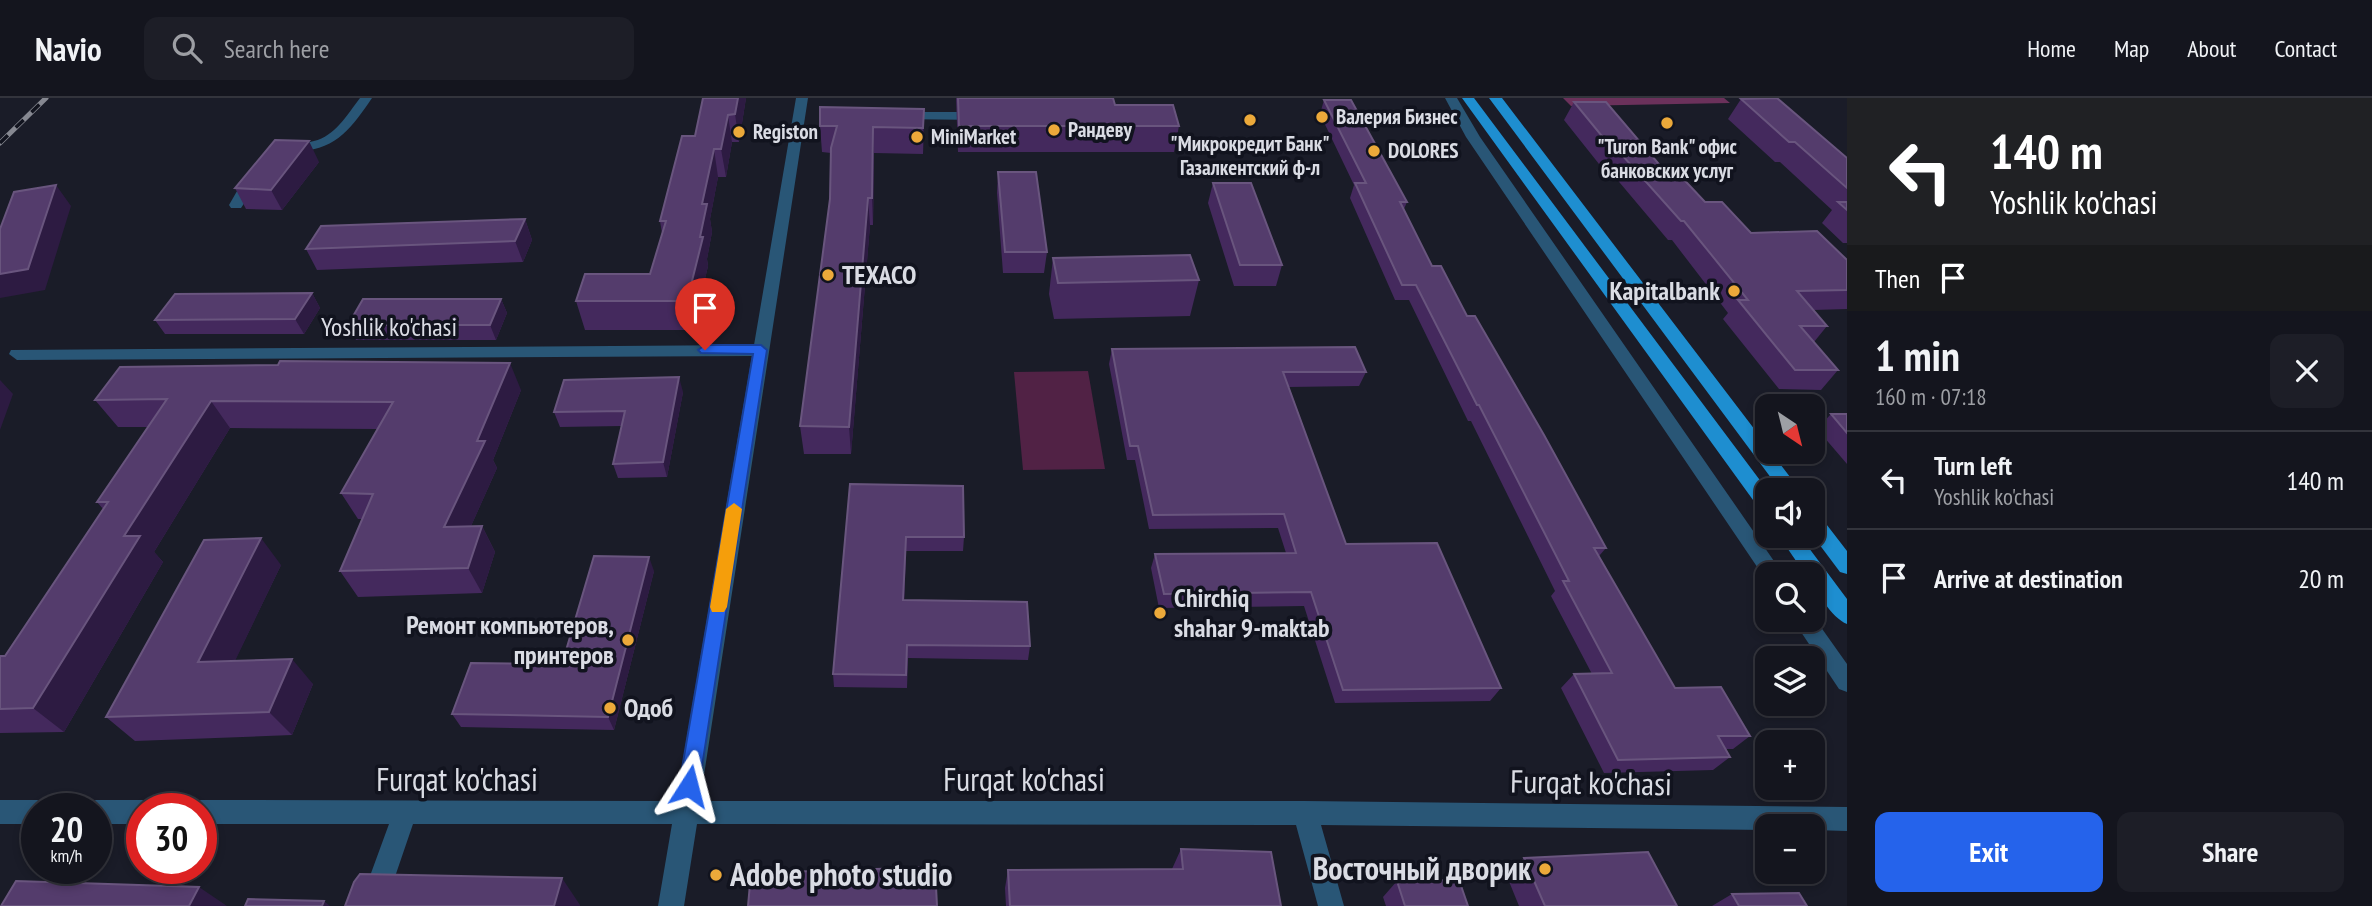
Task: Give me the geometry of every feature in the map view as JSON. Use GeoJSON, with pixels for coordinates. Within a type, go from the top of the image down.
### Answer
{"type":"FeatureCollection","features":[{"type":"Feature","properties":{"kind":"main road"},"geometry":{"type":"LineString","coordinates":[[1468,98],[1755,488]]}},
{"type":"Feature","properties":{"kind":"main road"},"geometry":{"type":"LineString","coordinates":[[1495,98],[1781,478]]}},
{"type":"Feature","properties":{"kind":"main road"},"geometry":{"type":"LineString","coordinates":[[1825,537],[1847,566]]}},
{"type":"Feature","properties":{"kind":"main road"},"geometry":{"type":"LineString","coordinates":[[1798,548],[1847,615]]}},
{"type":"Feature","properties":{"kind":"street"},"geometry":{"type":"LineString","coordinates":[[272,151],[280,148],[308,148],[331,141],[366,98]]}},
{"type":"Feature","properties":{"kind":"street"},"geometry":{"type":"LineString","coordinates":[[1451,98],[1474,136],[1765,562]]}},
{"type":"Feature","properties":{"kind":"street"},"geometry":{"type":"LineString","coordinates":[[671,906],[761,350],[805,110]]}},
{"type":"Feature","properties":{"kind":"street"},"geometry":{"type":"LineString","coordinates":[[882,116],[992,116]]}},
{"type":"Feature","properties":{"kind":"street"},"geometry":{"type":"LineString","coordinates":[[236,205],[259,164]]}},
{"type":"Feature","properties":{"kind":"street","name":"Yoshlik ko'chasi"},"geometry":{"type":"LineString","coordinates":[[17,354],[761,350]]}},
{"type":"Feature","properties":{"kind":"street"},"geometry":{"type":"LineString","coordinates":[[1812,632],[1847,682]]}},
{"type":"Feature","properties":{"kind":"street"},"geometry":{"type":"LineString","coordinates":[[0,812],[21,812]]}},
{"type":"Feature","properties":{"kind":"street","name":"Furqat ko'chasi"},"geometry":{"type":"LineString","coordinates":[[217,812],[1305,813],[1847,819]]}},
{"type":"Feature","properties":{"kind":"street"},"geometry":{"type":"LineString","coordinates":[[372,906],[405,813]]}},
{"type":"Feature","properties":{"kind":"street"},"geometry":{"type":"LineString","coordinates":[[1305,813],[1331,906]]}},
{"type":"Feature","properties":{"kind":"shaded area"},"geometry":{"type":"Polygon","coordinates":[[[1563,98],[1724,98],[1730,103],[1571,106],[1563,98]]]}},
{"type":"Feature","properties":{"kind":"shaded area"},"geometry":{"type":"Polygon","coordinates":[[[1088,371],[1105,469],[1023,470],[1014,372],[1088,371]]]}},
{"type":"Feature","properties":{"kind":"building"},"geometry":{"type":"Polygon","coordinates":[[[703,98],[738,98],[735,114],[728,115],[721,149],[714,149],[702,204],[707,204],[700,237],[703,237],[687,301],[576,301],[585,274],[650,274],[666,221],[660,221],[682,136],[695,136],[703,98]]]}},
{"type":"Feature","properties":{"kind":"building"},"geometry":{"type":"Polygon","coordinates":[[[958,98],[1113,98],[1115,105],[1173,105],[1179,126],[959,126],[958,98]]]}},
{"type":"Feature","properties":{"kind":"building"},"geometry":{"type":"Polygon","coordinates":[[[1777,98],[1847,158],[1847,188],[1741,99],[1777,98]]]}},
{"type":"Feature","properties":{"kind":"building"},"geometry":{"type":"Polygon","coordinates":[[[1324,100],[1351,100],[1407,202],[1400,202],[1432,266],[1441,266],[1467,316],[1475,316],[1544,435],[1606,548],[1594,548],[1675,688],[1721,687],[1750,736],[1718,736],[1730,757],[1618,760],[1574,674],[1612,673],[1563,581],[1569,581],[1416,285],[1402,285],[1355,183],[1366,183],[1324,100]]]}},
{"type":"Feature","properties":{"kind":"building"},"geometry":{"type":"Polygon","coordinates":[[[1574,102],[1606,102],[1663,169],[1674,169],[1705,202],[1722,202],[1751,233],[1817,231],[1847,260],[1847,290],[1797,291],[1827,326],[1800,326],[1838,370],[1795,370],[1738,300],[1748,300],[1684,221],[1681,221],[1614,146],[1610,146],[1574,102]]]}},
{"type":"Feature","properties":{"kind":"building"},"geometry":{"type":"Polygon","coordinates":[[[820,107],[924,109],[923,128],[873,127],[872,198],[868,198],[849,427],[800,426],[830,199],[831,148],[837,126],[820,126],[820,107]]]}},
{"type":"Feature","properties":{"kind":"building"},"geometry":{"type":"Polygon","coordinates":[[[275,140],[309,141],[271,190],[235,188],[275,140]]]}},
{"type":"Feature","properties":{"kind":"building"},"geometry":{"type":"Polygon","coordinates":[[[998,172],[1036,172],[1047,252],[1005,252],[998,172]]]}},
{"type":"Feature","properties":{"kind":"building"},"geometry":{"type":"Polygon","coordinates":[[[1213,183],[1251,183],[1282,265],[1240,265],[1213,183]]]}},
{"type":"Feature","properties":{"kind":"building"},"geometry":{"type":"Polygon","coordinates":[[[56,185],[28,269],[0,274],[0,229],[14,192],[56,185]]]}},
{"type":"Feature","properties":{"kind":"building"},"geometry":{"type":"Polygon","coordinates":[[[1838,202],[1847,202],[1847,210],[1838,202]]]}},
{"type":"Feature","properties":{"kind":"building"},"geometry":{"type":"Polygon","coordinates":[[[525,219],[515,241],[306,249],[321,226],[525,219]]]}},
{"type":"Feature","properties":{"kind":"building"},"geometry":{"type":"Polygon","coordinates":[[[1190,255],[1199,280],[1058,283],[1053,258],[1190,255]]]}},
{"type":"Feature","properties":{"kind":"building"},"geometry":{"type":"Polygon","coordinates":[[[312,293],[295,319],[155,320],[175,294],[312,293]]]}},
{"type":"Feature","properties":{"kind":"building"},"geometry":{"type":"Polygon","coordinates":[[[363,299],[501,299],[490,325],[348,325],[363,299]]]}},
{"type":"Feature","properties":{"kind":"building"},"geometry":{"type":"Polygon","coordinates":[[[1355,347],[1366,372],[1283,372],[1346,544],[1437,543],[1501,688],[1343,690],[1311,592],[1164,594],[1155,554],[1296,553],[1284,514],[1153,515],[1138,446],[1130,446],[1112,349],[1355,347]]]}},
{"type":"Feature","properties":{"kind":"building"},"geometry":{"type":"Polygon","coordinates":[[[280,361],[510,363],[477,441],[485,441],[444,527],[482,526],[468,568],[340,571],[373,494],[341,493],[393,402],[211,401],[124,536],[140,536],[33,708],[0,709],[0,656],[5,656],[108,502],[97,502],[167,399],[95,400],[120,367],[278,365],[280,361]]]}},
{"type":"Feature","properties":{"kind":"building"},"geometry":{"type":"Polygon","coordinates":[[[679,377],[663,462],[613,464],[625,411],[554,412],[564,380],[679,377]]]}},
{"type":"Feature","properties":{"kind":"building"},"geometry":{"type":"Polygon","coordinates":[[[1831,414],[1847,414],[1847,433],[1831,414]]]}},
{"type":"Feature","properties":{"kind":"building"},"geometry":{"type":"Polygon","coordinates":[[[850,484],[963,486],[964,537],[906,537],[903,600],[1027,602],[1030,646],[907,645],[906,675],[833,674],[850,484]]]}},
{"type":"Feature","properties":{"kind":"building"},"geometry":{"type":"Polygon","coordinates":[[[261,538],[198,662],[292,659],[269,712],[106,717],[204,540],[261,538]]]}},
{"type":"Feature","properties":{"kind":"building"},"geometry":{"type":"Polygon","coordinates":[[[594,556],[649,557],[608,717],[452,714],[471,663],[562,664],[594,556]]]}},
{"type":"Feature","properties":{"kind":"building"},"geometry":{"type":"Polygon","coordinates":[[[1181,849],[1271,852],[1281,906],[1010,906],[1008,870],[1183,869],[1181,849]]]}},
{"type":"Feature","properties":{"kind":"building"},"geometry":{"type":"Polygon","coordinates":[[[1648,852],[1677,906],[1545,906],[1524,858],[1648,852]]]}},
{"type":"Feature","properties":{"kind":"building"},"geometry":{"type":"Polygon","coordinates":[[[935,867],[937,906],[748,906],[751,873],[935,867]]]}},
{"type":"Feature","properties":{"kind":"building"},"geometry":{"type":"Polygon","coordinates":[[[360,874],[562,878],[554,906],[345,906],[360,874]]]}},
{"type":"Feature","properties":{"kind":"building"},"geometry":{"type":"Polygon","coordinates":[[[1459,880],[1468,906],[1405,906],[1397,881],[1459,880]]]}},
{"type":"Feature","properties":{"kind":"building"},"geometry":{"type":"Polygon","coordinates":[[[16,881],[21,881],[21,884],[199,887],[189,906],[1,906],[16,881]]]}},
{"type":"Feature","properties":{"kind":"building"},"geometry":{"type":"Polygon","coordinates":[[[1799,893],[1807,906],[1739,906],[1732,894],[1799,893]]]}},
{"type":"Feature","properties":{"kind":"building"},"geometry":{"type":"Polygon","coordinates":[[[248,899],[324,901],[322,906],[245,906],[248,899]]]}},
{"type":"Feature","properties":{"kind":"railway"},"geometry":{"type":"LineString","coordinates":[[0,143],[46,98]]}},
{"type":"Feature","properties":{"kind":"slow traffic"},"geometry":{"type":"LineString","coordinates":[[718,607],[734,509]]}},
{"type":"Feature","properties":{"kind":"place","name":"Валерия Бизнес"},"geometry":{"type":"Point","coordinates":[1322,117]}},
{"type":"Feature","properties":{"kind":"place","name":"\"Микрокредит Банк\" Газалкентский ф-л"},"geometry":{"type":"Point","coordinates":[1250,120]}},
{"type":"Feature","properties":{"kind":"place","name":"\"Turon Bank\" офис банковских услуг"},"geometry":{"type":"Point","coordinates":[1667,123]}},
{"type":"Feature","properties":{"kind":"place","name":"Рандеву"},"geometry":{"type":"Point","coordinates":[1054,130]}},
{"type":"Feature","properties":{"kind":"place","name":"Registon"},"geometry":{"type":"Point","coordinates":[739,132]}},
{"type":"Feature","properties":{"kind":"place","name":"MiniMarket"},"geometry":{"type":"Point","coordinates":[917,137]}},
{"type":"Feature","properties":{"kind":"place","name":"DOLORES"},"geometry":{"type":"Point","coordinates":[1374,151]}},
{"type":"Feature","properties":{"kind":"place","name":"TEXACO"},"geometry":{"type":"Point","coordinates":[828,275]}},
{"type":"Feature","properties":{"kind":"place","name":"Kapitalbank"},"geometry":{"type":"Point","coordinates":[1734,291]}},
{"type":"Feature","properties":{"kind":"place","name":"Chirchiq shahar 9-maktab"},"geometry":{"type":"Point","coordinates":[1160,613]}},
{"type":"Feature","properties":{"kind":"place","name":"Ремонт компьютеров, принтеров"},"geometry":{"type":"Point","coordinates":[628,640]}},
{"type":"Feature","properties":{"kind":"place","name":"Одоб"},"geometry":{"type":"Point","coordinates":[610,708]}},
{"type":"Feature","properties":{"kind":"place","name":"Восточный дворик"},"geometry":{"type":"Point","coordinates":[1545,869]}},
{"type":"Feature","properties":{"kind":"place","name":"Adobe photo studio"},"geometry":{"type":"Point","coordinates":[716,875]}},
{"type":"Feature","properties":{"kind":"route"},"geometry":{"type":"LineString","coordinates":[[689,786],[761,350],[705,350]]}}]}
